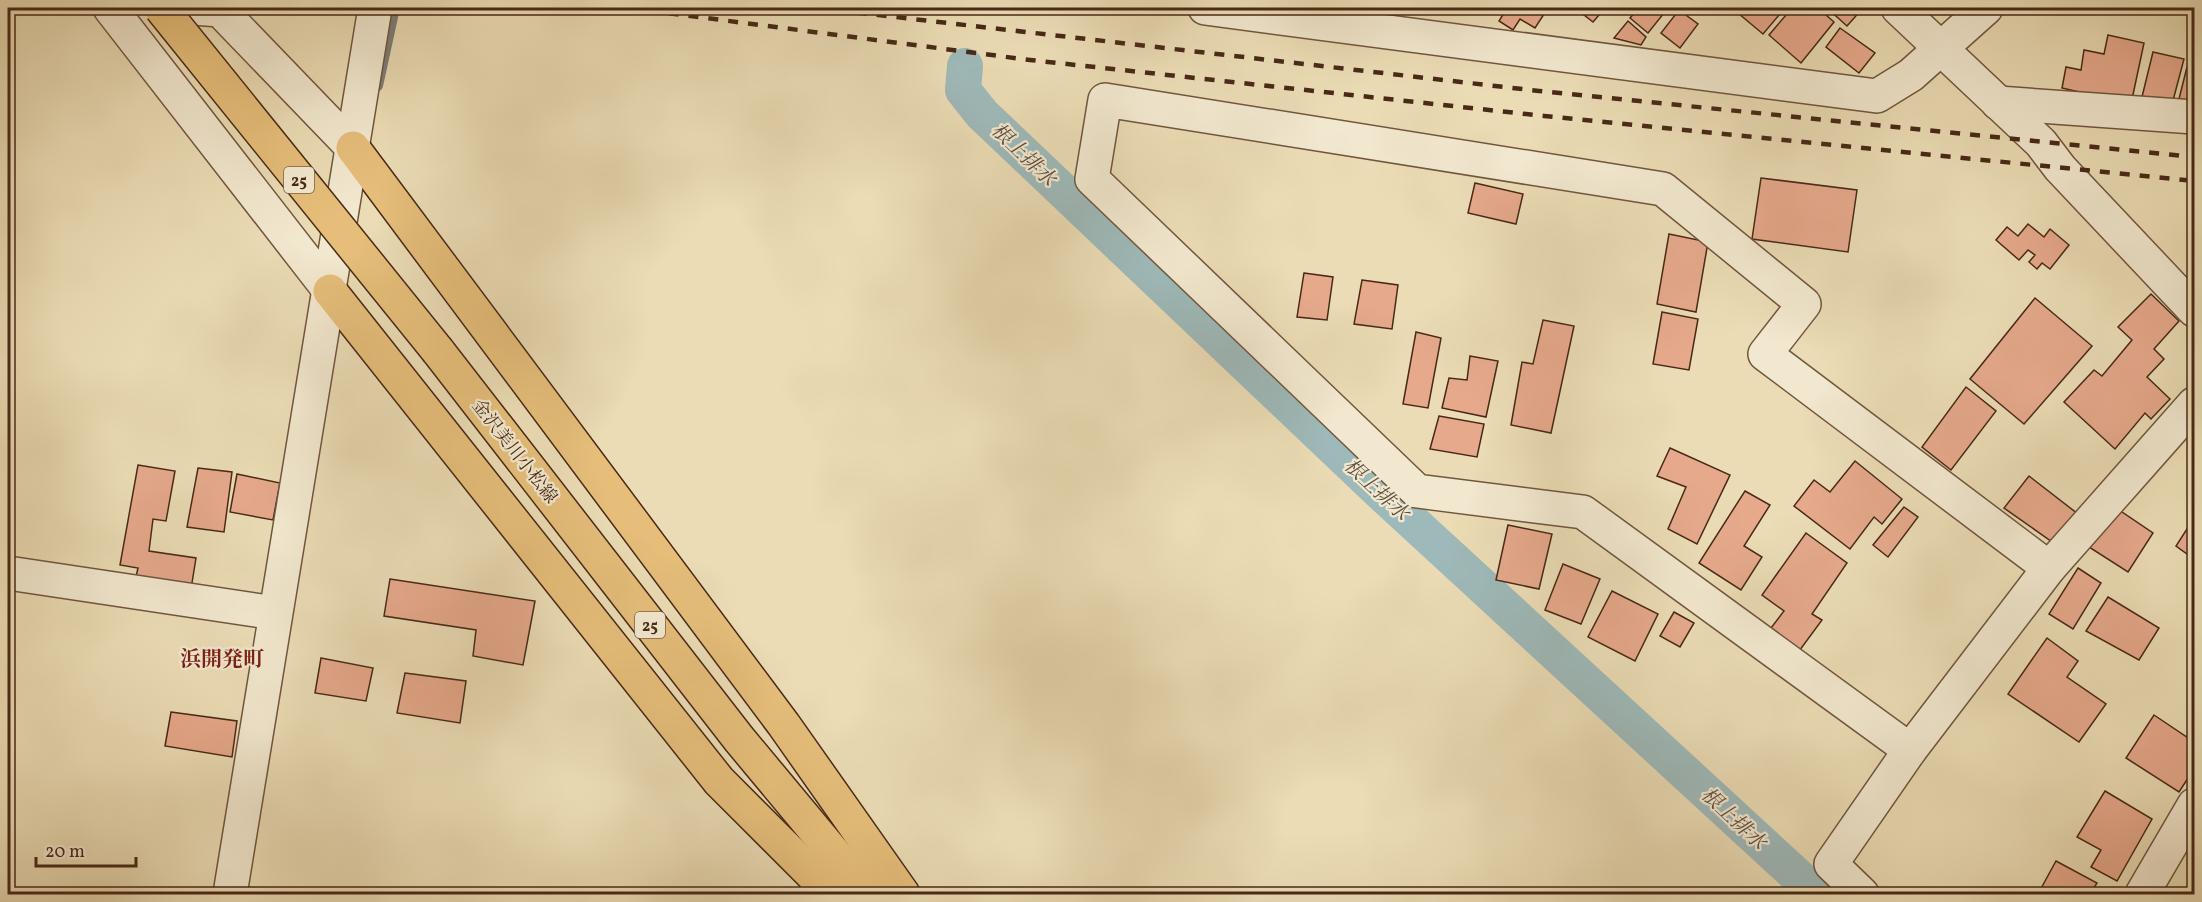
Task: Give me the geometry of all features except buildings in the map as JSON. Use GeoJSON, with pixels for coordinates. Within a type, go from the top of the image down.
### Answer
{"type":"FeatureCollection","features":[{"type":"Feature","properties":{"kind":"main road","name":"金沢美川小松線"},"geometry":{"type":"LineString","coordinates":[[162,8],[438,351],[739,739],[868,894]]}},
{"type":"Feature","properties":{"kind":"main road"},"geometry":{"type":"LineString","coordinates":[[353,148],[784,725],[903,894]]}},
{"type":"Feature","properties":{"kind":"main road"},"geometry":{"type":"LineString","coordinates":[[330,291],[719,781],[832,894]]}},
{"type":"Feature","properties":{"kind":"street"},"geometry":{"type":"LineString","coordinates":[[110,8],[330,291]]}},
{"type":"Feature","properties":{"kind":"street"},"geometry":{"type":"LineString","coordinates":[[193,8],[220,10],[353,148]]}},
{"type":"Feature","properties":{"kind":"street"},"geometry":{"type":"LineString","coordinates":[[230,894],[375,8]]}},
{"type":"Feature","properties":{"kind":"street"},"geometry":{"type":"LineString","coordinates":[[1205,8],[1877,96],[1911,75],[1986,8]]}},
{"type":"Feature","properties":{"kind":"street"},"geometry":{"type":"LineString","coordinates":[[1898,8],[2041,143],[2060,168],[2194,310]]}},
{"type":"Feature","properties":{"kind":"street"},"geometry":{"type":"LineString","coordinates":[[1910,750],[1583,512],[1417,491],[1092,179],[1105,100],[1663,189],[1804,304],[1765,354],[2049,568]]}},
{"type":"Feature","properties":{"kind":"street"},"geometry":{"type":"LineString","coordinates":[[1998,103],[2194,117]]}},
{"type":"Feature","properties":{"kind":"street"},"geometry":{"type":"LineString","coordinates":[[1862,894],[1831,864],[1910,750],[2049,568],[2194,404]]}},
{"type":"Feature","properties":{"kind":"street"},"geometry":{"type":"LineString","coordinates":[[8,573],[275,613]]}},
{"type":"Feature","properties":{"kind":"street"},"geometry":{"type":"LineString","coordinates":[[2142,894],[2194,805]]}},
{"type":"Feature","properties":{"kind":"waterway"},"geometry":{"type":"LineString","coordinates":[[378,86],[395,8]]}},
{"type":"Feature","properties":{"kind":"waterway","name":"根上排水"},"geometry":{"type":"LineString","coordinates":[[965,66],[963,90],[982,114],[1380,492],[1817,894]]}},
{"type":"Feature","properties":{"kind":"railway"},"geometry":{"type":"LineString","coordinates":[[629,8],[1030,60],[1544,116],[2194,181]]}},
{"type":"Feature","properties":{"kind":"railway"},"geometry":{"type":"LineString","coordinates":[[817,8],[1539,91],[2194,157]]}},
{"type":"Feature","properties":{"kind":"district","name":"浜開発町"},"geometry":{"type":"Point","coordinates":[222,659]}}]}
